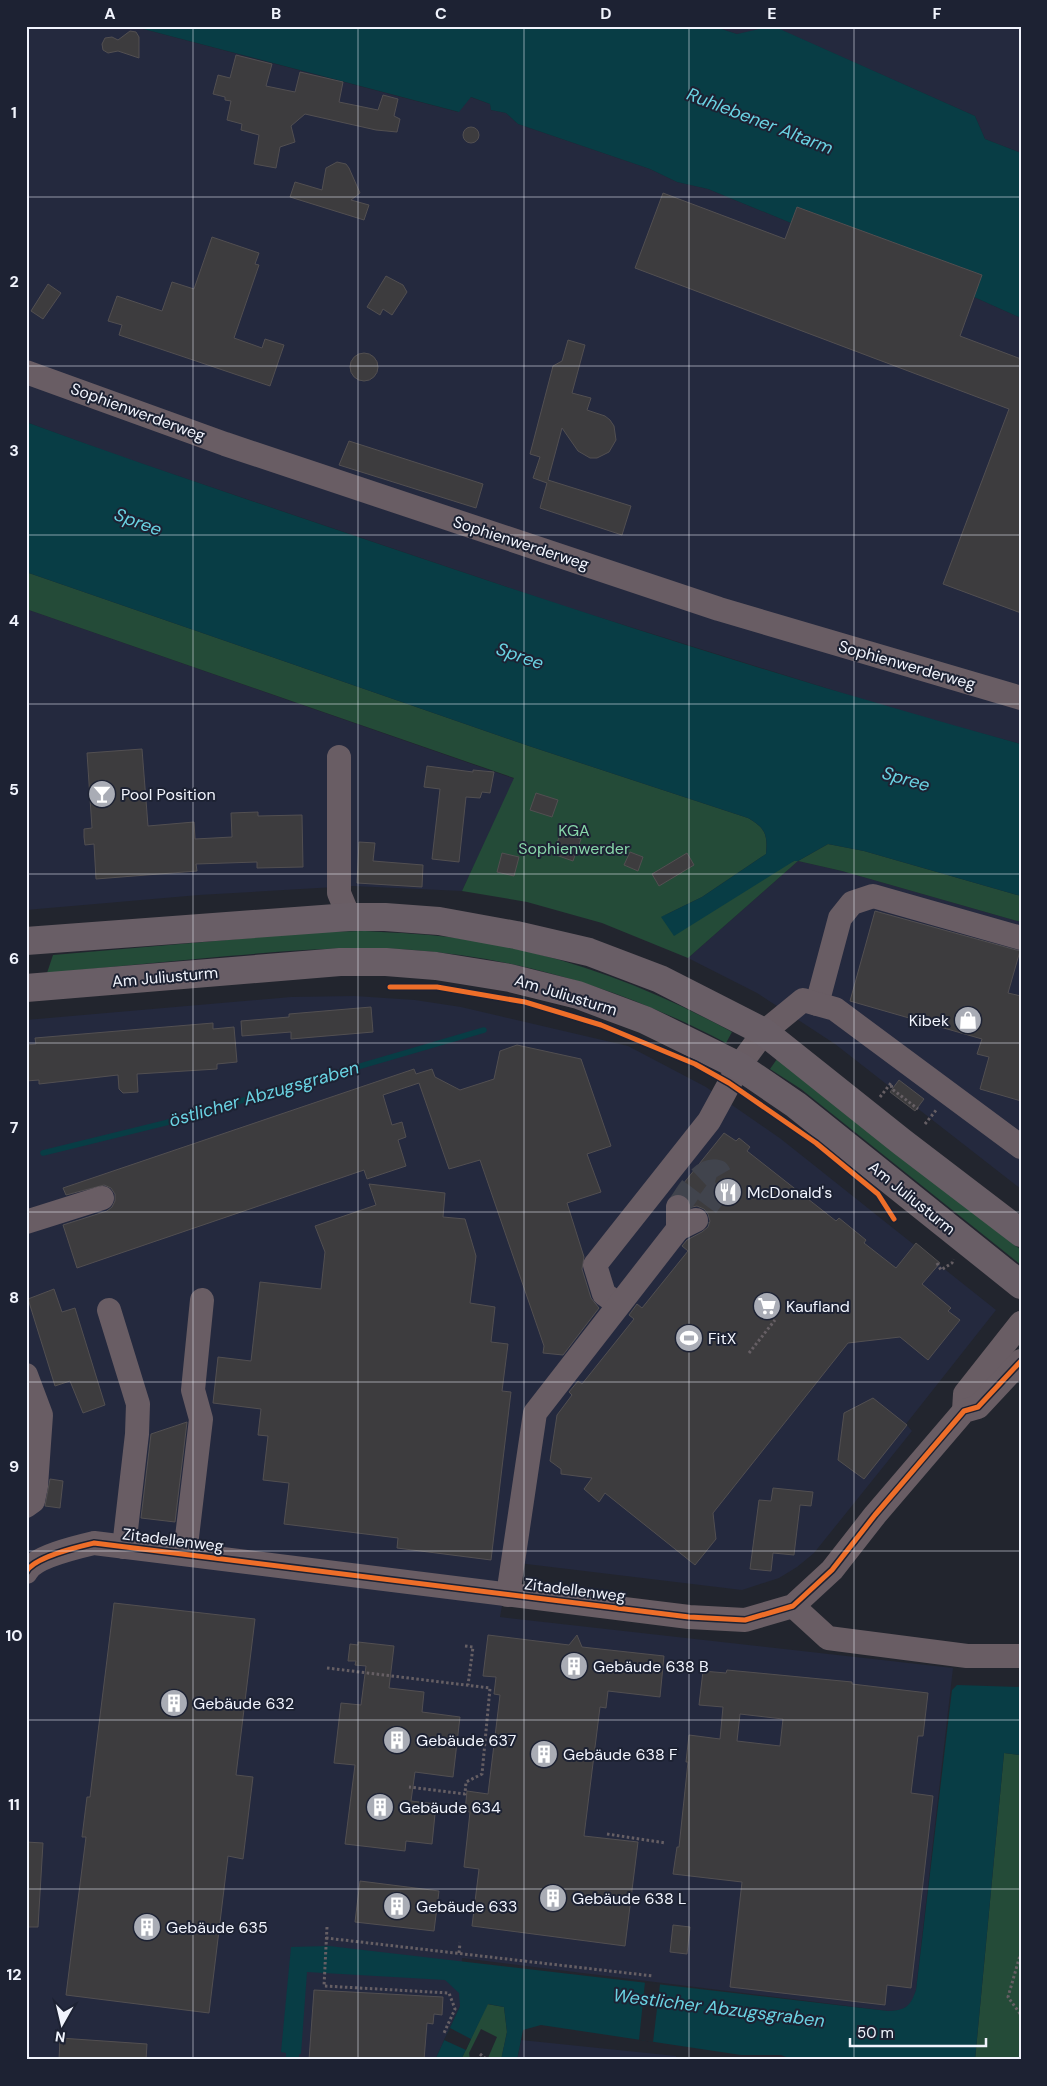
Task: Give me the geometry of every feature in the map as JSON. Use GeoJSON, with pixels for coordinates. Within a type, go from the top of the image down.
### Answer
{"type":"FeatureCollection","features":[{"type":"Feature","properties":{"kind":"main road"},"geometry":{"type":"LineString","coordinates":[[26,941],[349,917],[385,917],[439,922],[516,935],[589,952],[660,978],[764,1032],[902,1142],[1021,1233]]}},
{"type":"Feature","properties":{"kind":"main road","name":"Am Juliusturm"},"geometry":{"type":"LineString","coordinates":[[26,988],[340,962],[386,962],[436,966],[510,978],[578,995],[645,1020],[739,1066],[796,1105],[1021,1285]]}},
{"type":"Feature","properties":{"kind":"street","name":"Sophienwerderweg"},"geometry":{"type":"LineString","coordinates":[[26,372],[232,446],[720,609],[1021,698]]}},
{"type":"Feature","properties":{"kind":"street"},"geometry":{"type":"LineString","coordinates":[[339,757],[339,893],[349,917]]}},
{"type":"Feature","properties":{"kind":"street"},"geometry":{"type":"LineString","coordinates":[[817,1004],[840,918],[852,903],[873,896],[1021,938]]}},
{"type":"Feature","properties":{"kind":"street"},"geometry":{"type":"LineString","coordinates":[[618,1304],[604,1294],[595,1264],[709,1121],[739,1066],[764,1032],[803,1000],[835,1009],[1021,1146]]}},
{"type":"Feature","properties":{"kind":"street"},"geometry":{"type":"LineString","coordinates":[[26,1222],[102,1198]]}},
{"type":"Feature","properties":{"kind":"street"},"geometry":{"type":"LineString","coordinates":[[508,1594],[535,1413],[684,1219]]}},
{"type":"Feature","properties":{"kind":"street"},"geometry":{"type":"LineString","coordinates":[[185,1554],[201,1419],[194,1390],[202,1300]]}},
{"type":"Feature","properties":{"kind":"street"},"geometry":{"type":"LineString","coordinates":[[109,1310],[138,1404],[138,1434],[124,1547]]}},
{"type":"Feature","properties":{"kind":"street","name":"Zitadellenweg"},"geometry":{"type":"LineString","coordinates":[[964,1411],[965,1394],[1021,1323]]}},
{"type":"Feature","properties":{"kind":"street","name":"Zitadellenweg"},"geometry":{"type":"LineString","coordinates":[[27,1567],[59,1553],[94,1543],[690,1617],[745,1620],[793,1606],[832,1570],[875,1514],[964,1411],[978,1407],[1021,1361]]}},
{"type":"Feature","properties":{"kind":"street"},"geometry":{"type":"LineString","coordinates":[[26,1375],[41,1415],[36,1486],[33,1501],[26,1506]]}},
{"type":"Feature","properties":{"kind":"street"},"geometry":{"type":"LineString","coordinates":[[793,1606],[828,1638],[967,1656],[1021,1656]]}},
{"type":"Feature","properties":{"kind":"path"},"geometry":{"type":"LineString","coordinates":[[880,1097],[891,1083],[897,1082]]}},
{"type":"Feature","properties":{"kind":"path"},"geometry":{"type":"LineString","coordinates":[[891,1083],[892,1089],[918,1109]]}},
{"type":"Feature","properties":{"kind":"path"},"geometry":{"type":"LineString","coordinates":[[938,1263],[941,1270]]}},
{"type":"Feature","properties":{"kind":"path"},"geometry":{"type":"LineString","coordinates":[[934,1268],[941,1270],[952,1263]]}},
{"type":"Feature","properties":{"kind":"path"},"geometry":{"type":"LineString","coordinates":[[749,1353],[775,1320]]}},
{"type":"Feature","properties":{"kind":"path"},"geometry":{"type":"LineString","coordinates":[[465,1646],[473,1647],[468,1685]]}},
{"type":"Feature","properties":{"kind":"path"},"geometry":{"type":"LineString","coordinates":[[327,1668],[490,1688],[482,1774],[466,1782],[464,1794],[409,1787]]}},
{"type":"Feature","properties":{"kind":"path"},"geometry":{"type":"LineString","coordinates":[[607,1834],[666,1843]]}},
{"type":"Feature","properties":{"kind":"path"},"geometry":{"type":"LineString","coordinates":[[327,1927],[324,1986],[449,1993],[455,2009],[444,2033]]}},
{"type":"Feature","properties":{"kind":"path"},"geometry":{"type":"LineString","coordinates":[[326,1940],[459,1953],[653,1976]]}},
{"type":"Feature","properties":{"kind":"path"},"geometry":{"type":"LineString","coordinates":[[459,1953],[460,1943]]}},
{"type":"Feature","properties":{"kind":"path"},"geometry":{"type":"LineString","coordinates":[[1021,1952],[1008,1997],[1021,2015]]}},
{"type":"Feature","properties":{"kind":"path"},"geometry":{"type":"LineString","coordinates":[[480,2054],[487,2060]]}},
{"type":"Feature","properties":{"kind":"shaded area"},"geometry":{"type":"Polygon","coordinates":[[[26,26],[73,26],[84,28],[85,26],[132,26],[458,112],[470,97],[490,104],[491,110],[506,113],[518,124],[650,169],[677,182],[708,189],[791,223],[797,207],[982,275],[974,297],[1021,318],[1021,744],[906,713],[563,606],[116,455],[26,422],[26,26]]]}},
{"type":"Feature","properties":{"kind":"shaded area"},"geometry":{"type":"Polygon","coordinates":[[[712,26],[1021,26],[1021,153],[985,139],[975,116],[774,27],[737,34],[712,26]]]}},
{"type":"Feature","properties":{"kind":"shaded area"},"geometry":{"type":"Polygon","coordinates":[[[26,609],[515,779],[462,891],[352,886],[199,895],[26,910],[26,609]]]}},
{"type":"Feature","properties":{"kind":"shaded area"},"geometry":{"type":"Polygon","coordinates":[[[798,861],[842,871],[1021,922],[1021,1189],[835,1044],[757,993],[688,958],[798,861]]]}},
{"type":"Feature","properties":{"kind":"shaded area"},"geometry":{"type":"Polygon","coordinates":[[[355,996],[415,1000],[461,1007],[628,1046],[706,1087],[781,1139],[996,1310],[906,1424],[912,1431],[814,1553],[797,1567],[779,1578],[742,1590],[510,1562],[500,1617],[953,1668],[916,1990],[912,2003],[902,2010],[888,2011],[462,1958],[460,2006],[435,2060],[26,2060],[26,1020],[291,997],[355,996]]]}},
{"type":"Feature","properties":{"kind":"shaded area"},"geometry":{"type":"Polygon","coordinates":[[[521,2040],[676,2056],[676,2060],[517,2060],[521,2040]]]}},
{"type":"Feature","properties":{"kind":"green space","name":"KGA Sophienwerder"},"geometry":{"type":"Polygon","coordinates":[[[26,572],[529,746],[748,818],[762,829],[766,836],[766,854],[702,897],[661,917],[794,861],[798,861],[688,958],[602,923],[527,902],[462,891],[514,778],[26,609],[26,572]]]}},
{"type":"Feature","properties":{"kind":"green space"},"geometry":{"type":"Polygon","coordinates":[[[828,844],[864,851],[1021,896],[1021,922],[842,871],[798,861],[828,844]]]}},
{"type":"Feature","properties":{"kind":"green space"},"geometry":{"type":"Polygon","coordinates":[[[365,931],[451,937],[499,945],[568,962],[668,1000],[732,1032],[726,1043],[689,1024],[651,1008],[574,980],[535,969],[495,961],[413,950],[343,948],[228,956],[47,973],[53,955],[318,932],[365,931]]]}},
{"type":"Feature","properties":{"kind":"green space"},"geometry":{"type":"Polygon","coordinates":[[[777,1059],[1021,1250],[1021,1265],[801,1089],[770,1069],[777,1059]]]}},
{"type":"Feature","properties":{"kind":"green space"},"geometry":{"type":"Polygon","coordinates":[[[1004,1753],[1021,1755],[1021,2060],[975,2060],[1004,1753]]]}},
{"type":"Feature","properties":{"kind":"green space"},"geometry":{"type":"Polygon","coordinates":[[[487,2004],[504,2007],[507,2032],[501,2060],[488,2058],[497,2037],[481,2029],[469,2053],[470,2060],[461,2060],[487,2004]]]}},
{"type":"Feature","properties":{"kind":"water","name":"Ruhlebener Altarm"},"geometry":{"type":"Polygon","coordinates":[[[132,26],[712,26],[737,34],[773,26],[975,116],[985,139],[1021,153],[1021,318],[974,297],[982,275],[797,207],[791,223],[708,189],[677,182],[650,169],[518,124],[506,113],[491,110],[490,104],[471,97],[459,112],[132,26]]]}},
{"type":"Feature","properties":{"kind":"water","name":"Spree"},"geometry":{"type":"Polygon","coordinates":[[[26,422],[246,499],[618,623],[779,674],[1021,744],[1021,896],[864,851],[828,844],[798,861],[794,861],[674,936],[661,917],[702,897],[766,854],[766,836],[758,825],[748,818],[529,746],[26,572],[26,422]]]}},
{"type":"Feature","properties":{"kind":"water","name":"Westlicher Abzugsgraben"},"geometry":{"type":"Polygon","coordinates":[[[957,1685],[1021,1687],[1021,1755],[1004,1753],[975,2060],[794,2060],[781,2055],[741,2055],[541,2025],[523,2030],[517,2060],[501,2060],[507,2032],[504,2007],[488,2004],[461,2060],[435,2060],[460,2006],[459,1993],[445,1980],[307,1972],[299,2060],[286,2060],[286,2053],[281,2052],[291,1947],[329,1946],[888,2011],[903,2008],[912,2000],[916,1990],[952,1690],[957,1685]]]}},
{"type":"Feature","properties":{"kind":"pier"},"geometry":{"type":"Polygon","coordinates":[[[645,1982],[660,1984],[653,2042],[639,2040],[645,1982]]]}},
{"type":"Feature","properties":{"kind":"pier"},"geometry":{"type":"Polygon","coordinates":[[[450,2028],[471,2039],[466,2050],[444,2040],[450,2028]]]}},
{"type":"Feature","properties":{"kind":"building"},"geometry":{"type":"Polygon","coordinates":[[[130,31],[136,32],[139,37],[139,58],[118,51],[108,53],[103,50],[102,44],[105,38],[112,37],[118,40],[130,31]]]}},
{"type":"Feature","properties":{"kind":"building"},"geometry":{"type":"Polygon","coordinates":[[[236,55],[272,64],[266,86],[295,92],[300,72],[343,82],[339,102],[378,110],[383,95],[398,99],[394,116],[400,119],[397,132],[376,130],[305,114],[291,126],[295,142],[280,147],[276,168],[254,164],[259,135],[241,130],[242,124],[227,120],[231,101],[225,100],[225,97],[213,94],[218,75],[230,78],[236,55]]]}},
{"type":"Feature","properties":{"kind":"building"},"geometry":{"type":"Polygon","coordinates":[[[471,127],[477,129],[479,135],[477,141],[471,143],[465,141],[463,135],[465,129],[471,127]]]}},
{"type":"Feature","properties":{"kind":"building"},"geometry":{"type":"Polygon","coordinates":[[[337,162],[346,164],[349,168],[360,193],[351,200],[369,205],[364,220],[290,197],[295,182],[322,190],[326,168],[337,162]]]}},
{"type":"Feature","properties":{"kind":"building"},"geometry":{"type":"Polygon","coordinates":[[[663,193],[785,239],[797,207],[982,275],[960,336],[1021,359],[1021,613],[943,584],[1009,409],[635,268],[663,193]]]}},
{"type":"Feature","properties":{"kind":"building"},"geometry":{"type":"Polygon","coordinates":[[[212,237],[259,253],[255,264],[259,265],[234,338],[262,348],[265,339],[284,345],[270,386],[119,335],[122,325],[108,321],[117,296],[162,311],[172,282],[194,289],[212,237]]]}},
{"type":"Feature","properties":{"kind":"building"},"geometry":{"type":"Polygon","coordinates":[[[386,276],[403,285],[407,292],[392,315],[383,309],[380,315],[367,307],[386,276]]]}},
{"type":"Feature","properties":{"kind":"building"},"geometry":{"type":"Polygon","coordinates":[[[48,284],[61,293],[43,319],[31,311],[48,284]]]}},
{"type":"Feature","properties":{"kind":"building"},"geometry":{"type":"Polygon","coordinates":[[[568,340],[585,345],[572,393],[591,398],[587,410],[605,416],[610,420],[614,426],[616,440],[609,452],[597,458],[590,458],[578,451],[562,428],[548,480],[631,506],[622,535],[540,508],[547,483],[533,478],[540,457],[530,454],[553,366],[562,361],[568,340]]]}},
{"type":"Feature","properties":{"kind":"building"},"geometry":{"type":"Polygon","coordinates":[[[364,353],[374,357],[378,367],[374,377],[364,381],[354,377],[350,367],[354,357],[364,353]]]}},
{"type":"Feature","properties":{"kind":"building"},"geometry":{"type":"Polygon","coordinates":[[[349,441],[483,484],[476,508],[339,465],[349,441]]]}},
{"type":"Feature","properties":{"kind":"building"},"geometry":{"type":"Polygon","coordinates":[[[142,749],[148,826],[194,822],[195,839],[232,837],[231,813],[258,812],[258,816],[302,815],[303,867],[257,868],[257,862],[196,864],[197,871],[96,879],[94,844],[85,845],[84,837],[84,829],[92,828],[87,753],[142,749]]]}},
{"type":"Feature","properties":{"kind":"building"},"geometry":{"type":"Polygon","coordinates":[[[427,766],[473,772],[473,770],[494,772],[490,793],[482,792],[480,798],[466,797],[459,862],[432,859],[440,789],[424,787],[427,766]]]}},
{"type":"Feature","properties":{"kind":"building"},"geometry":{"type":"Polygon","coordinates":[[[536,793],[558,800],[552,817],[530,810],[536,793]]]}},
{"type":"Feature","properties":{"kind":"building"},"geometry":{"type":"Polygon","coordinates":[[[561,832],[581,839],[573,861],[553,854],[561,832]]]}},
{"type":"Feature","properties":{"kind":"building"},"geometry":{"type":"Polygon","coordinates":[[[359,842],[375,843],[373,861],[423,865],[422,887],[357,883],[359,842]]]}},
{"type":"Feature","properties":{"kind":"building"},"geometry":{"type":"Polygon","coordinates":[[[630,852],[643,857],[638,871],[624,865],[630,852]]]}},
{"type":"Feature","properties":{"kind":"building"},"geometry":{"type":"Polygon","coordinates":[[[502,853],[519,857],[514,876],[497,872],[502,853]]]}},
{"type":"Feature","properties":{"kind":"building"},"geometry":{"type":"Polygon","coordinates":[[[687,853],[694,865],[659,886],[652,874],[687,853]]]}},
{"type":"Feature","properties":{"kind":"building","name":"Kibek"},"geometry":{"type":"Polygon","coordinates":[[[875,911],[1020,951],[1008,993],[1021,996],[1021,1101],[980,1089],[989,1057],[977,1054],[982,1039],[850,1001],[875,911]]]}},
{"type":"Feature","properties":{"kind":"building"},"geometry":{"type":"Polygon","coordinates":[[[371,1007],[373,1032],[291,1039],[291,1032],[242,1036],[241,1021],[289,1017],[289,1014],[371,1007]]]}},
{"type":"Feature","properties":{"kind":"building"},"geometry":{"type":"Polygon","coordinates":[[[213,1023],[213,1029],[234,1027],[237,1062],[217,1064],[217,1069],[137,1074],[138,1092],[123,1093],[119,1089],[118,1075],[39,1084],[39,1080],[26,1081],[26,1045],[36,1044],[35,1038],[213,1023]]]}},
{"type":"Feature","properties":{"kind":"building"},"geometry":{"type":"Polygon","coordinates":[[[517,1045],[581,1059],[611,1146],[587,1154],[601,1192],[567,1203],[584,1257],[582,1269],[591,1298],[599,1308],[563,1355],[543,1353],[544,1346],[480,1160],[449,1169],[419,1083],[383,1095],[392,1125],[402,1122],[406,1137],[398,1140],[406,1166],[367,1179],[364,1170],[77,1268],[63,1225],[107,1211],[115,1201],[115,1194],[111,1188],[104,1185],[66,1195],[63,1188],[414,1069],[416,1074],[432,1069],[435,1077],[460,1090],[494,1079],[500,1051],[517,1045]]]}},
{"type":"Feature","properties":{"kind":"building"},"geometry":{"type":"Polygon","coordinates":[[[899,1080],[924,1099],[915,1111],[890,1092],[899,1080]]]}},
{"type":"Feature","properties":{"kind":"building"},"geometry":{"type":"Polygon","coordinates":[[[724,1133],[736,1141],[739,1138],[750,1147],[747,1151],[836,1221],[839,1218],[866,1240],[864,1243],[896,1268],[916,1243],[940,1263],[922,1284],[951,1308],[948,1311],[960,1320],[928,1360],[900,1337],[848,1343],[713,1513],[716,1539],[695,1565],[605,1493],[599,1502],[584,1489],[592,1478],[561,1474],[561,1469],[550,1461],[557,1415],[572,1395],[569,1392],[578,1381],[582,1384],[634,1319],[629,1315],[637,1304],[642,1308],[688,1251],[682,1246],[687,1240],[708,1227],[710,1221],[704,1209],[697,1206],[692,1207],[685,1195],[675,1194],[724,1133]]]}},
{"type":"Feature","properties":{"kind":"building"},"geometry":{"type":"Polygon","coordinates":[[[369,1184],[445,1193],[443,1217],[465,1219],[476,1256],[470,1303],[495,1307],[491,1342],[508,1344],[502,1391],[511,1392],[491,1560],[397,1548],[398,1538],[284,1524],[289,1483],[263,1480],[268,1436],[258,1435],[261,1409],[213,1403],[218,1357],[251,1361],[260,1282],[321,1289],[325,1252],[315,1226],[376,1205],[369,1184]]]}},
{"type":"Feature","properties":{"kind":"building"},"geometry":{"type":"Polygon","coordinates":[[[54,1289],[62,1312],[75,1308],[105,1405],[83,1413],[70,1381],[55,1386],[28,1299],[54,1289]]]}},
{"type":"Feature","properties":{"kind":"building"},"geometry":{"type":"Polygon","coordinates":[[[873,1398],[907,1425],[864,1479],[838,1460],[844,1413],[873,1398]]]}},
{"type":"Feature","properties":{"kind":"building"},"geometry":{"type":"Polygon","coordinates":[[[187,1422],[175,1522],[141,1518],[151,1434],[187,1422]]]}},
{"type":"Feature","properties":{"kind":"building"},"geometry":{"type":"Polygon","coordinates":[[[50,1479],[63,1481],[60,1508],[45,1506],[50,1479]]]}},
{"type":"Feature","properties":{"kind":"building"},"geometry":{"type":"Polygon","coordinates":[[[773,1488],[813,1492],[811,1506],[800,1505],[794,1555],[773,1553],[771,1571],[750,1569],[759,1500],[771,1501],[773,1488]]]}},
{"type":"Feature","properties":{"kind":"building"},"geometry":{"type":"Polygon","coordinates":[[[114,1603],[255,1619],[236,1775],[253,1777],[243,1859],[228,1856],[209,2013],[66,1995],[86,1837],[82,1837],[87,1797],[90,1797],[114,1603]]]}},
{"type":"Feature","properties":{"kind":"building"},"geometry":{"type":"Polygon","coordinates":[[[488,1635],[569,1645],[577,1635],[582,1647],[664,1656],[660,1697],[608,1691],[606,1708],[600,1707],[584,1836],[638,1842],[625,1946],[472,1926],[479,1869],[464,1867],[470,1812],[465,1811],[467,1791],[488,1794],[500,1695],[494,1694],[496,1677],[483,1676],[488,1635]]]}},
{"type":"Feature","properties":{"kind":"building"},"geometry":{"type":"Polygon","coordinates":[[[358,1642],[394,1646],[389,1688],[424,1692],[422,1712],[460,1717],[453,1777],[415,1772],[411,1801],[436,1804],[432,1844],[406,1841],[405,1851],[345,1844],[355,1765],[334,1763],[341,1703],[361,1705],[366,1666],[355,1665],[356,1661],[348,1661],[350,1644],[358,1645],[358,1642]]]}},
{"type":"Feature","properties":{"kind":"building"},"geometry":{"type":"Polygon","coordinates":[[[727,1670],[852,1682],[852,1684],[928,1693],[923,1736],[918,1736],[911,1793],[933,1796],[911,1988],[887,1985],[885,2005],[730,1987],[742,1882],[673,1874],[677,1847],[679,1847],[689,1735],[720,1739],[723,1707],[699,1705],[703,1671],[726,1673],[727,1670]],[[740,1714],[737,1741],[780,1746],[783,1719],[740,1714]]]}},
{"type":"Feature","properties":{"kind":"building"},"geometry":{"type":"Polygon","coordinates":[[[26,1842],[43,1843],[38,1927],[26,1927],[26,1842]]]}},
{"type":"Feature","properties":{"kind":"building","name":"Gebäude 633"},"geometry":{"type":"Polygon","coordinates":[[[360,1881],[439,1891],[434,1931],[355,1922],[360,1881]]]}},
{"type":"Feature","properties":{"kind":"building"},"geometry":{"type":"Polygon","coordinates":[[[673,1925],[690,1927],[687,1954],[670,1952],[673,1925]]]}},
{"type":"Feature","properties":{"kind":"building"},"geometry":{"type":"Polygon","coordinates":[[[314,1990],[443,1997],[442,2015],[434,2014],[433,2024],[427,2023],[424,2060],[309,2060],[314,1990]]]}},
{"type":"Feature","properties":{"kind":"building"},"geometry":{"type":"Polygon","coordinates":[[[60,2038],[147,2044],[146,2060],[59,2060],[60,2038]]]}},
{"type":"Feature","properties":{"kind":"waterway","name":"östlicher Abzugsgraben"},"geometry":{"type":"LineString","coordinates":[[43,1153],[165,1123],[484,1030]]}},
{"type":"Feature","properties":{"kind":"tunnel"},"geometry":{"type":"LineString","coordinates":[[678,1207],[701,1177],[712,1172],[718,1172],[722,1179],[721,1186],[696,1220]]}},
{"type":"Feature","properties":{"kind":"cycle path"},"geometry":{"type":"LineString","coordinates":[[390,987],[437,987],[525,1002],[601,1025],[695,1064],[729,1083],[816,1143],[878,1194],[894,1219]]}},
{"type":"Feature","properties":{"kind":"cycle path"},"geometry":{"type":"LineString","coordinates":[[26,1572],[47,1557],[94,1543],[689,1617],[745,1620],[793,1606],[832,1570],[875,1515],[964,1411],[978,1407],[1021,1361]]}},
{"type":"Feature","properties":{"kind":"place","name":"Pool Position"},"geometry":{"type":"Point","coordinates":[102,794]}},
{"type":"Feature","properties":{"kind":"place","name":"Kibek"},"geometry":{"type":"Point","coordinates":[968,1020]}},
{"type":"Feature","properties":{"kind":"place","name":"McDonald's"},"geometry":{"type":"Point","coordinates":[728,1192]}},
{"type":"Feature","properties":{"kind":"place","name":"Kaufland"},"geometry":{"type":"Point","coordinates":[767,1306]}},
{"type":"Feature","properties":{"kind":"place","name":"FitX"},"geometry":{"type":"Point","coordinates":[689,1338]}},
{"type":"Feature","properties":{"kind":"place","name":"Gebäude 638 B"},"geometry":{"type":"Point","coordinates":[574,1666]}},
{"type":"Feature","properties":{"kind":"place","name":"Gebäude 632"},"geometry":{"type":"Point","coordinates":[174,1703]}},
{"type":"Feature","properties":{"kind":"place","name":"Gebäude 637"},"geometry":{"type":"Point","coordinates":[397,1740]}},
{"type":"Feature","properties":{"kind":"place","name":"Gebäude 638 F"},"geometry":{"type":"Point","coordinates":[544,1754]}},
{"type":"Feature","properties":{"kind":"place","name":"Gebäude 634"},"geometry":{"type":"Point","coordinates":[380,1807]}},
{"type":"Feature","properties":{"kind":"place","name":"Gebäude 638 L"},"geometry":{"type":"Point","coordinates":[553,1898]}},
{"type":"Feature","properties":{"kind":"place","name":"Gebäude 633"},"geometry":{"type":"Point","coordinates":[397,1906]}},
{"type":"Feature","properties":{"kind":"place","name":"Gebäude 635"},"geometry":{"type":"Point","coordinates":[147,1927]}}]}
